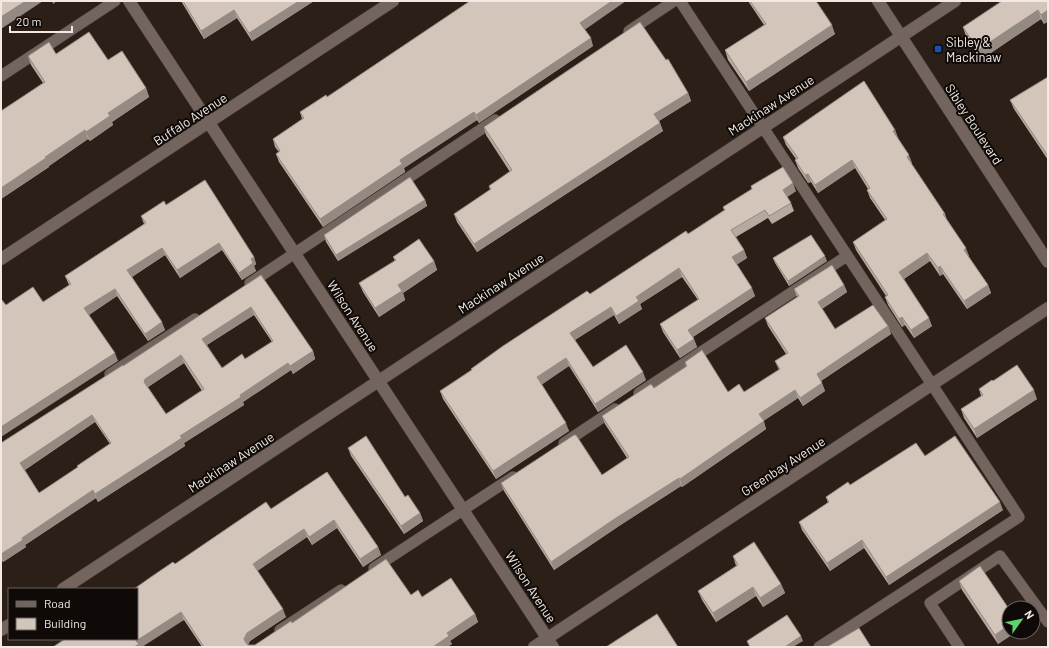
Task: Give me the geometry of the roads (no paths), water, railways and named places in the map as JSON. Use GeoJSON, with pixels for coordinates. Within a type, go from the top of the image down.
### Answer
{"type":"FeatureCollection","features":[{"type":"Feature","properties":{"kind":"street","name":"Wilson Avenue"},"geometry":{"type":"LineString","coordinates":[[129,1],[551,643]]}},
{"type":"Feature","properties":{"kind":"street","name":"Buffalo Avenue"},"geometry":{"type":"LineString","coordinates":[[1,259],[394,1]]}},
{"type":"Feature","properties":{"kind":"street","name":"Sibley Boulevard"},"geometry":{"type":"LineString","coordinates":[[878,1],[900,37],[1048,262]]}},
{"type":"Feature","properties":{"kind":"street","name":"Mackinaw Avenue"},"geometry":{"type":"LineString","coordinates":[[65,588],[954,1]]}},
{"type":"Feature","properties":{"kind":"street","name":"Greenbay Avenue"},"geometry":{"type":"LineString","coordinates":[[534,647],[551,643],[1048,308]]}},
{"type":"Feature","properties":{"kind":"lane"},"geometry":{"type":"LineString","coordinates":[[1,76],[115,1]]}},
{"type":"Feature","properties":{"kind":"lane"},"geometry":{"type":"LineString","coordinates":[[620,36],[674,1]]}},
{"type":"Feature","properties":{"kind":"lane"},"geometry":{"type":"LineString","coordinates":[[680,1],[1019,517],[819,647]]}},
{"type":"Feature","properties":{"kind":"lane"},"geometry":{"type":"LineString","coordinates":[[241,289],[507,112]]}},
{"type":"Feature","properties":{"kind":"lane"},"geometry":{"type":"LineString","coordinates":[[556,448],[847,256]]}},
{"type":"Feature","properties":{"kind":"lane"},"geometry":{"type":"LineString","coordinates":[[101,380],[201,315]]}},
{"type":"Feature","properties":{"kind":"lane"},"geometry":{"type":"LineString","coordinates":[[365,574],[523,470]]}},
{"type":"Feature","properties":{"kind":"lane"},"geometry":{"type":"LineString","coordinates":[[959,647],[930,602],[1000,556],[1048,622]]}},
{"type":"Feature","properties":{"kind":"lane"},"geometry":{"type":"LineString","coordinates":[[273,634],[352,583]]}},
{"type":"Feature","properties":{"kind":"place","name":"Sibley & Mackinaw"},"geometry":{"type":"Point","coordinates":[938,49]}}]}
